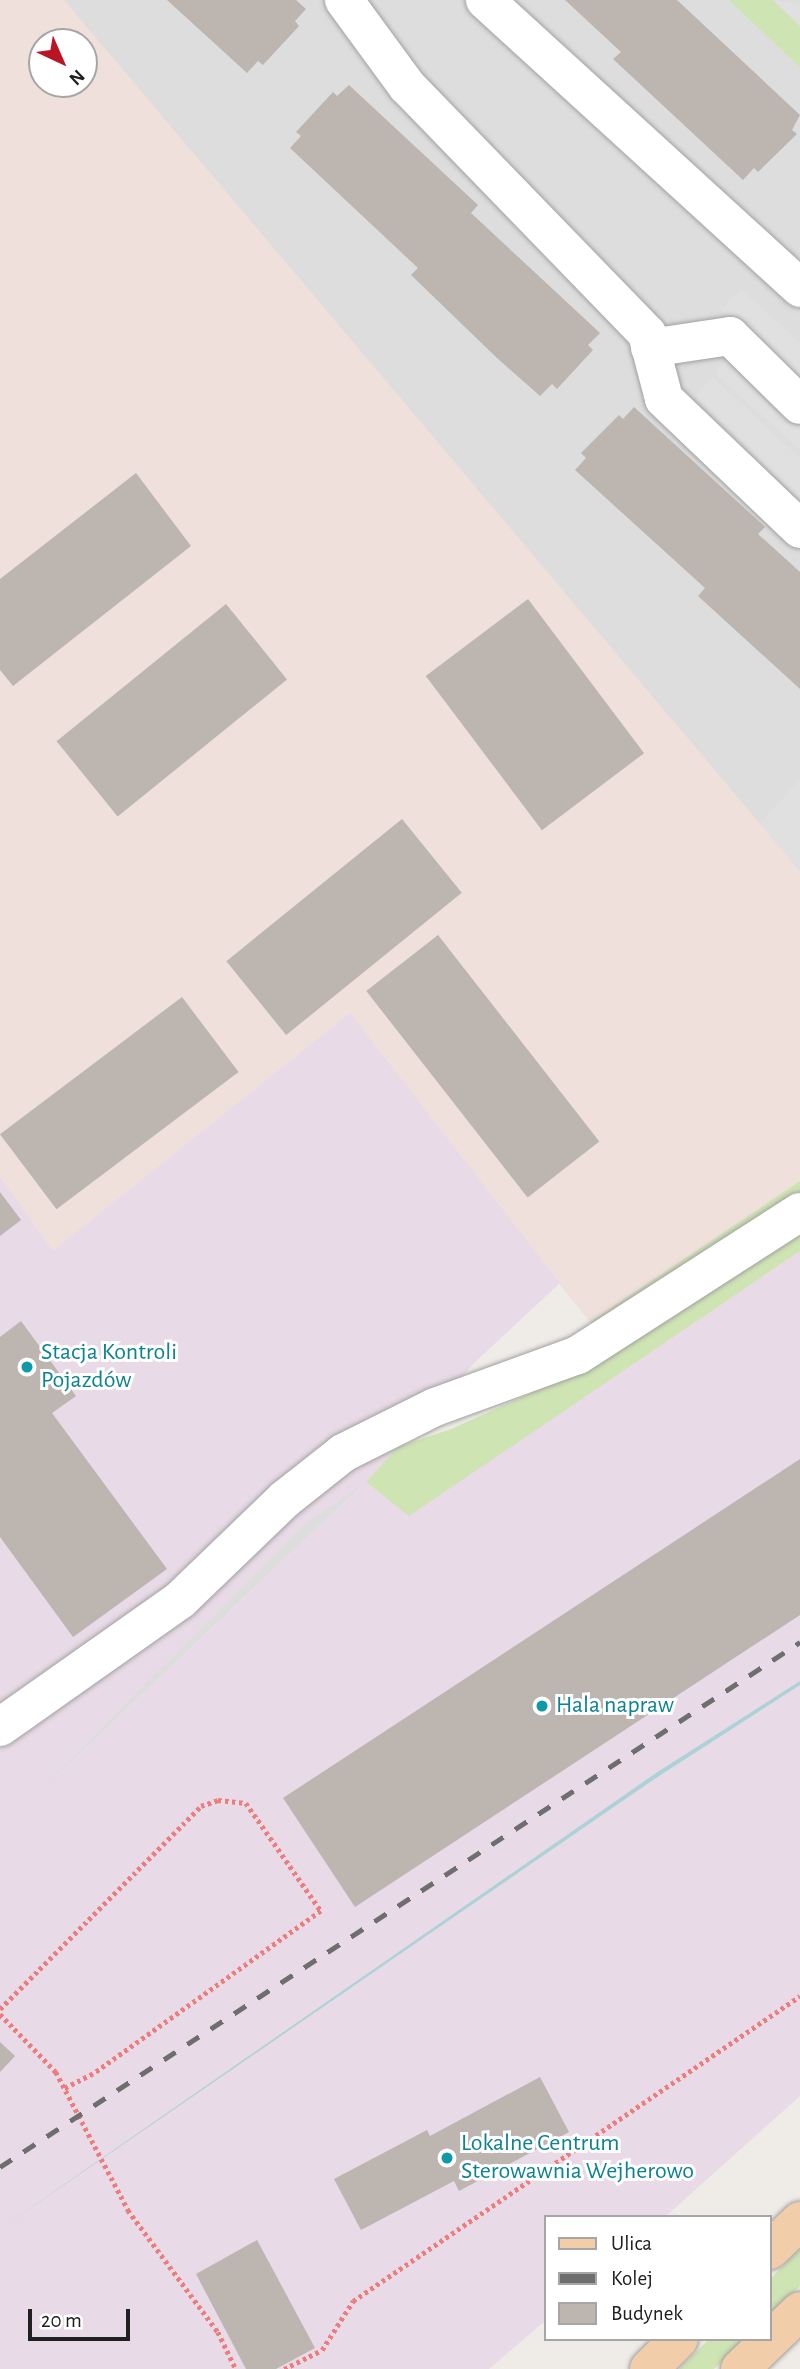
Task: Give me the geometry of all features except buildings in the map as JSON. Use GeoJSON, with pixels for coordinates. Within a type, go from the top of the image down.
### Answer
{"type":"FeatureCollection","features":[{"type":"Feature","properties":{"kind":"main road"},"geometry":{"type":"LineString","coordinates":[[772,2248],[800,2221]]}},
{"type":"Feature","properties":{"kind":"main road"},"geometry":{"type":"LineString","coordinates":[[772,2338],[800,2311]]}},
{"type":"Feature","properties":{"kind":"main road"},"geometry":{"type":"LineString","coordinates":[[649,2369],[678,2341]]}},
{"type":"Feature","properties":{"kind":"main road"},"geometry":{"type":"LineString","coordinates":[[740,2369],[769,2341]]}},
{"type":"Feature","properties":{"kind":"street"},"geometry":{"type":"LineString","coordinates":[[344,0],[407,86],[646,334],[664,399],[800,529]]}},
{"type":"Feature","properties":{"kind":"street"},"geometry":{"type":"LineString","coordinates":[[485,0],[800,288]]}},
{"type":"Feature","properties":{"kind":"street"},"geometry":{"type":"LineString","coordinates":[[650,348],[730,336],[800,405]]}},
{"type":"Feature","properties":{"kind":"street"},"geometry":{"type":"LineString","coordinates":[[0,1727],[180,1600],[285,1499],[343,1453],[435,1407],[578,1355],[800,1212]]}},
{"type":"Feature","properties":{"kind":"path"},"geometry":{"type":"LineString","coordinates":[[64,2089],[93,2074],[321,1910],[246,1803],[218,1800],[201,1806],[0,2012],[56,2073],[64,2089],[128,2210],[218,2332],[236,2369]]}},
{"type":"Feature","properties":{"kind":"path"},"geometry":{"type":"LineString","coordinates":[[285,2369],[321,2350],[353,2301],[800,1996]]}},
{"type":"Feature","properties":{"kind":"shaded area"},"geometry":{"type":"Polygon","coordinates":[[[0,0],[800,0],[800,1181],[590,1322],[559,1283],[477,1360],[366,1482],[0,1829],[0,0]]]}},
{"type":"Feature","properties":{"kind":"shaded area"},"geometry":{"type":"Polygon","coordinates":[[[0,0],[64,0],[88,28],[28,28],[28,98],[98,98],[98,40],[800,871],[800,1181],[590,1322],[350,1013],[53,1251],[0,1177],[0,0]]]}},
{"type":"Feature","properties":{"kind":"shaded area"},"geometry":{"type":"Polygon","coordinates":[[[773,0],[800,4],[800,26],[773,0]]]}},
{"type":"Feature","properties":{"kind":"shaded area"},"geometry":{"type":"Polygon","coordinates":[[[741,289],[800,343],[800,384],[721,310],[741,289]]]}},
{"type":"Feature","properties":{"kind":"shaded area"},"geometry":{"type":"Polygon","coordinates":[[[732,354],[800,413],[800,450],[715,373],[732,354]]]}},
{"type":"Feature","properties":{"kind":"shaded area"},"geometry":{"type":"Polygon","coordinates":[[[712,377],[800,458],[800,500],[695,396],[712,377]]]}},
{"type":"Feature","properties":{"kind":"shaded area"},"geometry":{"type":"Polygon","coordinates":[[[800,780],[800,871],[760,823],[800,780]]]}},
{"type":"Feature","properties":{"kind":"shaded area"},"geometry":{"type":"Polygon","coordinates":[[[350,1013],[560,1283],[477,1360],[366,1482],[409,1515],[800,1251],[800,2096],[667,2215],[544,2215],[544,2322],[489,2369],[0,2369],[0,1177],[53,1250],[350,1013]],[[361,1487],[303,1526],[25,1805],[361,1487]]]}},
{"type":"Feature","properties":{"kind":"green space"},"geometry":{"type":"Polygon","coordinates":[[[729,0],[773,0],[800,26],[800,67],[729,0]]]}},
{"type":"Feature","properties":{"kind":"green space"},"geometry":{"type":"Polygon","coordinates":[[[800,1181],[800,1197],[599,1322],[590,1322],[800,1181]]]}},
{"type":"Feature","properties":{"kind":"green space"},"geometry":{"type":"Polygon","coordinates":[[[800,1230],[800,1251],[409,1516],[366,1482],[398,1447],[451,1429],[567,1377],[800,1230]]]}},
{"type":"Feature","properties":{"kind":"green space"},"geometry":{"type":"Polygon","coordinates":[[[800,2249],[800,2286],[772,2313],[772,2277],[800,2249]]]}},
{"type":"Feature","properties":{"kind":"green space"},"geometry":{"type":"Polygon","coordinates":[[[707,2341],[744,2341],[714,2369],[679,2369],[707,2341]]]}},
{"type":"Feature","properties":{"kind":"water"},"geometry":{"type":"Polygon","coordinates":[[[800,1681],[800,1685],[656,1778],[0,2229],[656,1773],[800,1681]]]}},
{"type":"Feature","properties":{"kind":"railway"},"geometry":{"type":"LineString","coordinates":[[0,2167],[800,1642]]}},
{"type":"Feature","properties":{"kind":"place","name":"Stacja Kontroli Pojazdów"},"geometry":{"type":"Point","coordinates":[27,1367]}},
{"type":"Feature","properties":{"kind":"place","name":"Hala napraw"},"geometry":{"type":"Point","coordinates":[542,1706]}},
{"type":"Feature","properties":{"kind":"place","name":"Lokalne Centrum Sterowawnia Wejherowo"},"geometry":{"type":"Point","coordinates":[447,2158]}}]}
